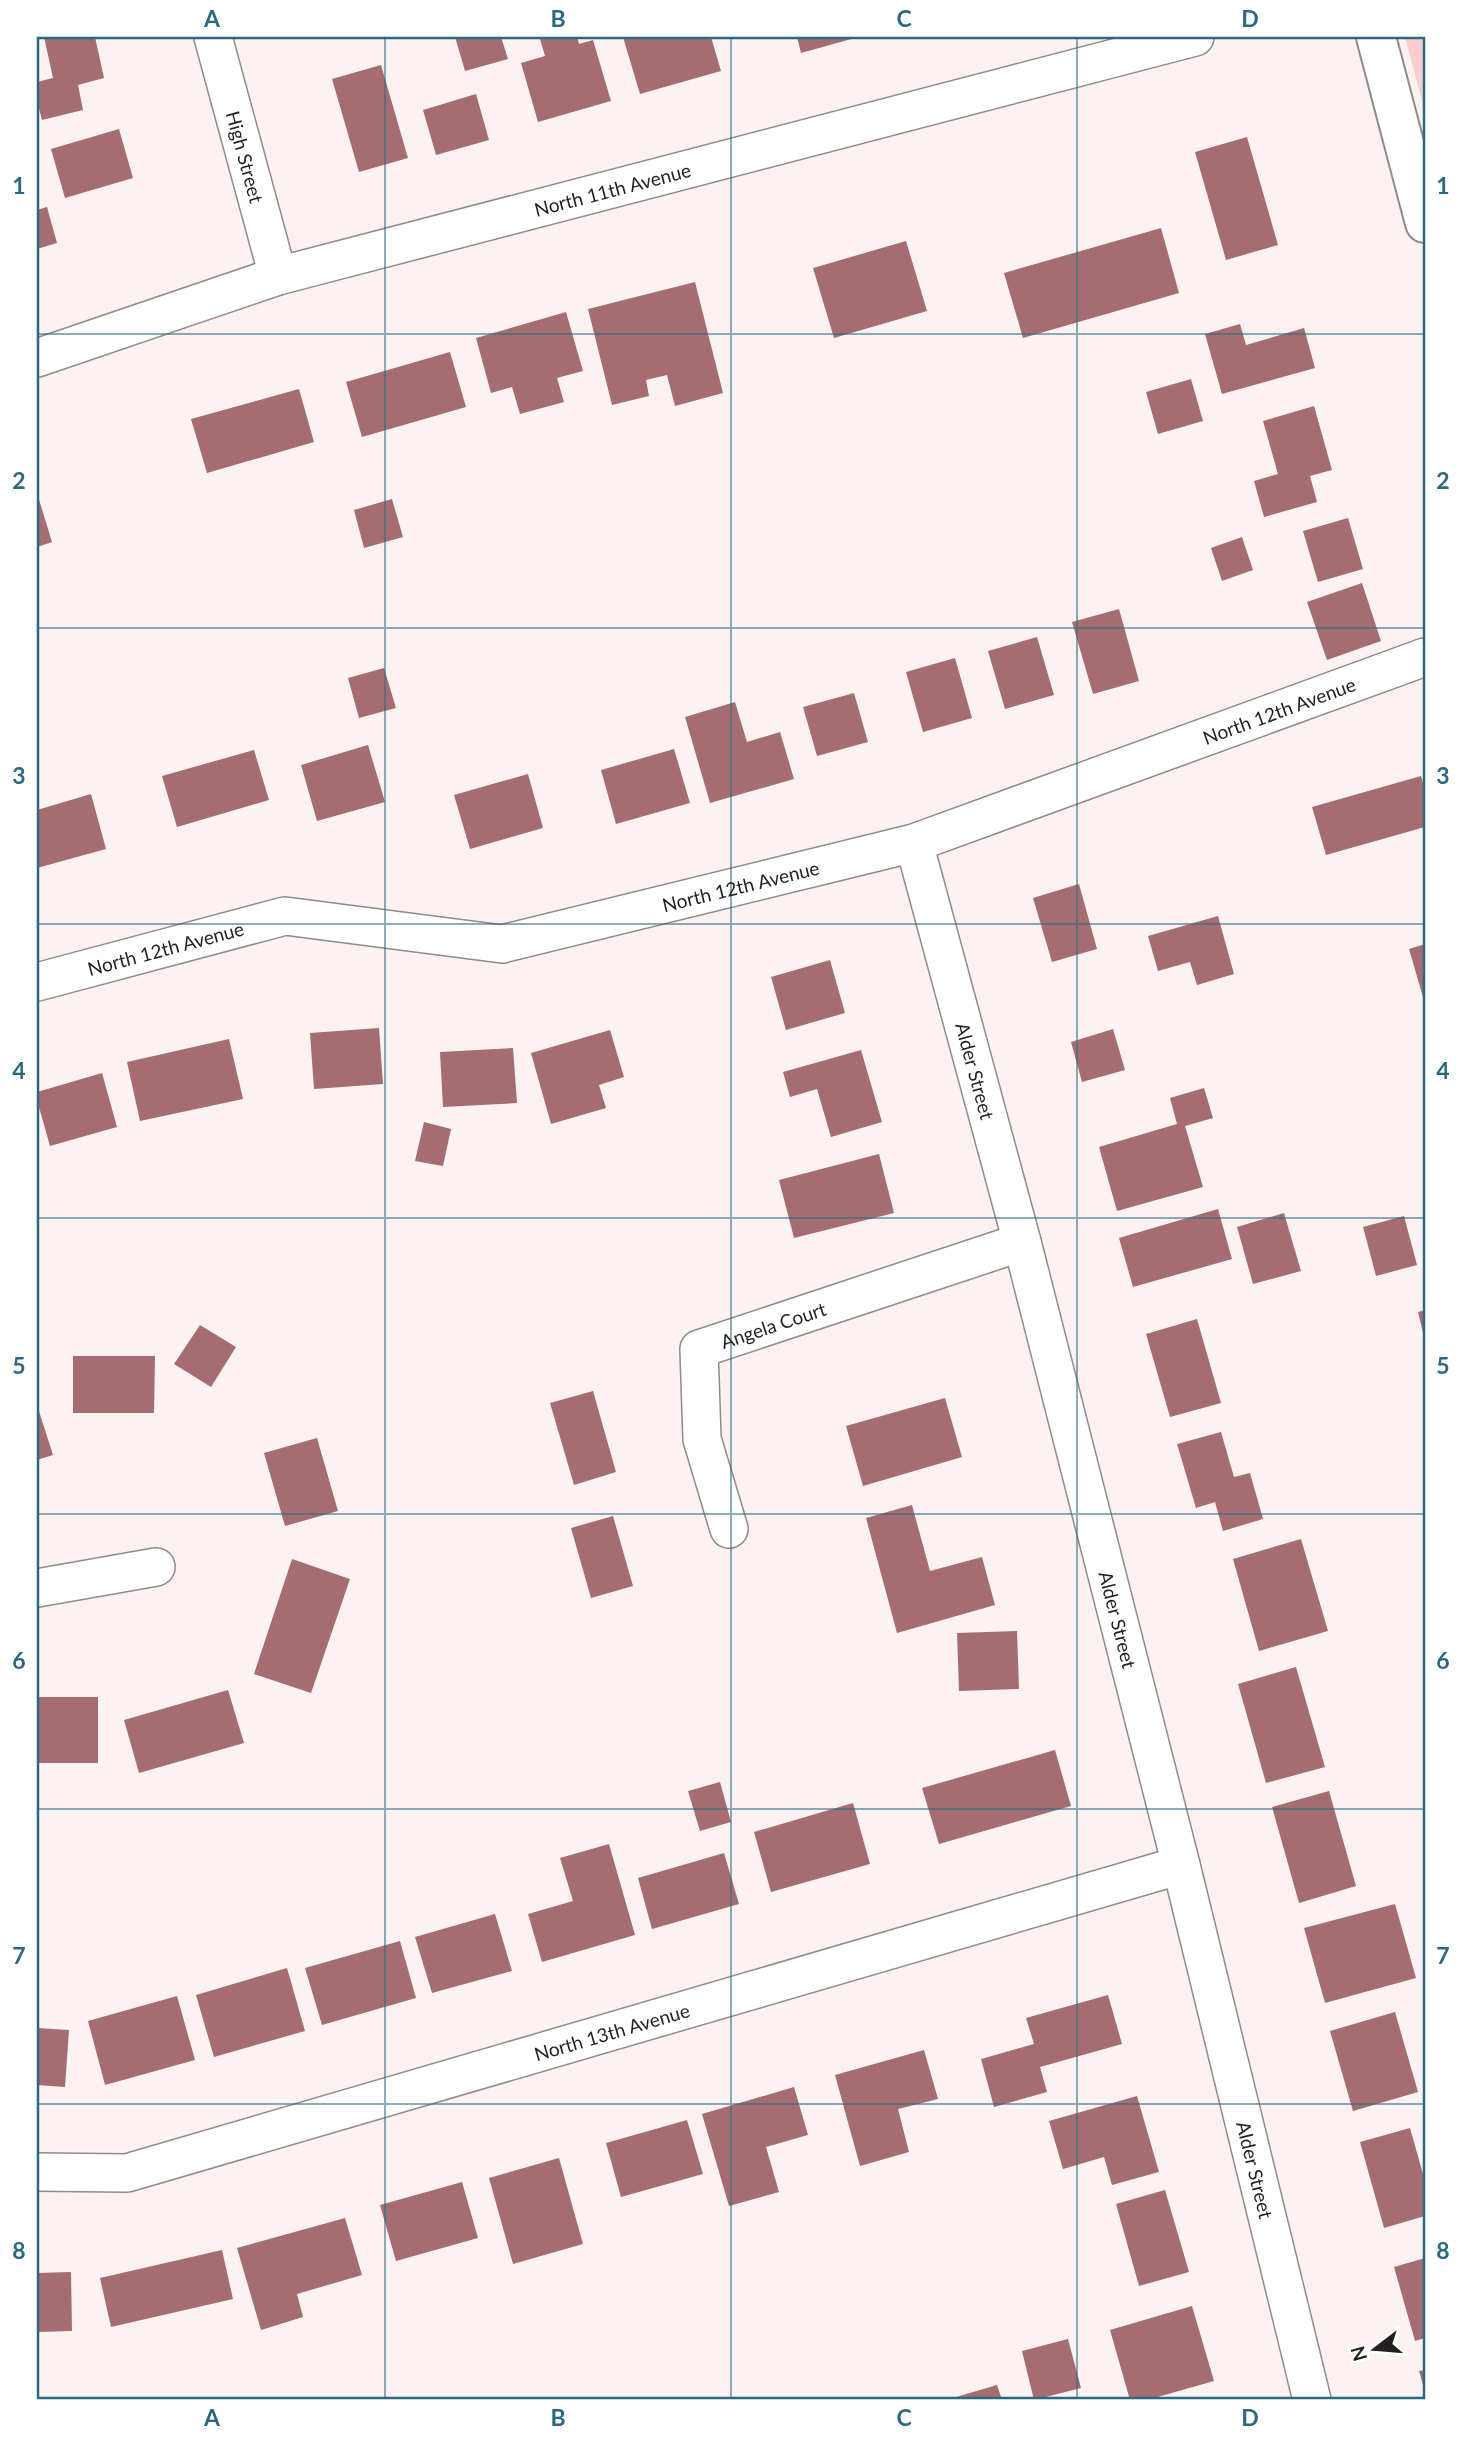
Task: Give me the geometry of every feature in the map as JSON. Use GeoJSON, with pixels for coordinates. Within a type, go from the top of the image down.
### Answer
{"type":"FeatureCollection","features":[{"type":"Feature","properties":{"kind":"street","name":"High Street"},"geometry":{"type":"LineString","coordinates":[[213,37],[278,276]]}},
{"type":"Feature","properties":{"kind":"street","name":"North 11th Avenue"},"geometry":{"type":"LineString","coordinates":[[37,358],[278,276],[1195,37]]}},
{"type":"Feature","properties":{"kind":"street"},"geometry":{"type":"LineString","coordinates":[[1376,37],[1425,223]]}},
{"type":"Feature","properties":{"kind":"street","name":"North 12th Avenue"},"geometry":{"type":"LineString","coordinates":[[37,982],[285,916],[502,944],[914,843],[1425,657]]}},
{"type":"Feature","properties":{"kind":"street","name":"Alder Street"},"geometry":{"type":"LineString","coordinates":[[914,843],[1022,1242],[1181,1865],[1312,2400]]}},
{"type":"Feature","properties":{"kind":"street","name":"Angela Court"},"geometry":{"type":"LineString","coordinates":[[729,1529],[702,1439],[699,1349],[1022,1242]]}},
{"type":"Feature","properties":{"kind":"street"},"geometry":{"type":"LineString","coordinates":[[37,1588],[156,1567]]}},
{"type":"Feature","properties":{"kind":"street","name":"North 13th Avenue"},"geometry":{"type":"LineString","coordinates":[[37,2172],[127,2173],[1181,1865]]}},
{"type":"Feature","properties":{"kind":"shaded area"},"geometry":{"type":"Polygon","coordinates":[[[1405,37],[1425,37],[1425,111],[1405,37]]]}},
{"type":"Feature","properties":{"kind":"building"},"geometry":{"type":"Polygon","coordinates":[[[44,37],[95,37],[104,78],[78,85],[83,110],[42,120],[37,101],[37,82],[53,78],[44,37]]]}},
{"type":"Feature","properties":{"kind":"building"},"geometry":{"type":"Polygon","coordinates":[[[455,37],[501,37],[508,59],[465,71],[455,37]]]}},
{"type":"Feature","properties":{"kind":"building"},"geometry":{"type":"Polygon","coordinates":[[[577,37],[579,44],[593,40],[611,101],[538,122],[521,63],[545,56],[540,39],[577,37]]]}},
{"type":"Feature","properties":{"kind":"building"},"geometry":{"type":"Polygon","coordinates":[[[623,37],[711,37],[721,71],[640,94],[623,37]]]}},
{"type":"Feature","properties":{"kind":"building"},"geometry":{"type":"Polygon","coordinates":[[[797,37],[855,37],[855,38],[801,53],[797,37]]]}},
{"type":"Feature","properties":{"kind":"building"},"geometry":{"type":"Polygon","coordinates":[[[381,65],[408,158],[359,172],[332,79],[381,65]]]}},
{"type":"Feature","properties":{"kind":"building"},"geometry":{"type":"Polygon","coordinates":[[[476,94],[489,140],[436,155],[423,110],[476,94]]]}},
{"type":"Feature","properties":{"kind":"building"},"geometry":{"type":"Polygon","coordinates":[[[119,129],[133,178],[65,198],[51,149],[119,129]]]}},
{"type":"Feature","properties":{"kind":"building"},"geometry":{"type":"Polygon","coordinates":[[[1247,137],[1278,245],[1226,260],[1195,152],[1247,137]]]}},
{"type":"Feature","properties":{"kind":"building"},"geometry":{"type":"Polygon","coordinates":[[[47,207],[57,243],[37,249],[37,210],[47,207]]]}},
{"type":"Feature","properties":{"kind":"building"},"geometry":{"type":"Polygon","coordinates":[[[1161,228],[1179,293],[1023,338],[1004,273],[1161,228]]]}},
{"type":"Feature","properties":{"kind":"building"},"geometry":{"type":"Polygon","coordinates":[[[906,241],[927,311],[834,338],[813,268],[906,241]]]}},
{"type":"Feature","properties":{"kind":"building"},"geometry":{"type":"Polygon","coordinates":[[[695,282],[723,393],[675,406],[667,375],[646,380],[649,396],[612,405],[588,309],[695,282]]]}},
{"type":"Feature","properties":{"kind":"building"},"geometry":{"type":"Polygon","coordinates":[[[566,312],[583,371],[557,378],[564,402],[520,414],[512,387],[491,393],[476,338],[566,312]]]}},
{"type":"Feature","properties":{"kind":"building"},"geometry":{"type":"Polygon","coordinates":[[[1240,324],[1246,345],[1304,328],[1315,368],[1222,394],[1205,334],[1240,324]]]}},
{"type":"Feature","properties":{"kind":"building"},"geometry":{"type":"Polygon","coordinates":[[[450,352],[466,407],[362,437],[346,382],[450,352]]]}},
{"type":"Feature","properties":{"kind":"building"},"geometry":{"type":"Polygon","coordinates":[[[1191,379],[1203,421],[1158,434],[1146,392],[1191,379]]]}},
{"type":"Feature","properties":{"kind":"building"},"geometry":{"type":"Polygon","coordinates":[[[299,389],[314,442],[207,473],[191,419],[299,389]]]}},
{"type":"Feature","properties":{"kind":"building"},"geometry":{"type":"Polygon","coordinates":[[[1314,406],[1332,470],[1310,476],[1317,502],[1264,517],[1254,481],[1278,474],[1263,421],[1314,406]]]}},
{"type":"Feature","properties":{"kind":"building"},"geometry":{"type":"Polygon","coordinates":[[[37,493],[52,542],[37,547],[37,493]]]}},
{"type":"Feature","properties":{"kind":"building"},"geometry":{"type":"Polygon","coordinates":[[[392,499],[403,537],[364,548],[354,510],[392,499]]]}},
{"type":"Feature","properties":{"kind":"building"},"geometry":{"type":"Polygon","coordinates":[[[1348,518],[1363,569],[1318,582],[1303,531],[1348,518]]]}},
{"type":"Feature","properties":{"kind":"building"},"geometry":{"type":"Polygon","coordinates":[[[1242,537],[1253,570],[1222,581],[1211,548],[1242,537]]]}},
{"type":"Feature","properties":{"kind":"building"},"geometry":{"type":"Polygon","coordinates":[[[1362,583],[1381,641],[1327,660],[1307,602],[1362,583]]]}},
{"type":"Feature","properties":{"kind":"building"},"geometry":{"type":"Polygon","coordinates":[[[1119,609],[1139,681],[1093,694],[1072,622],[1119,609]]]}},
{"type":"Feature","properties":{"kind":"building"},"geometry":{"type":"Polygon","coordinates":[[[1037,637],[1054,695],[1005,709],[988,651],[1037,637]]]}},
{"type":"Feature","properties":{"kind":"building"},"geometry":{"type":"Polygon","coordinates":[[[955,658],[972,718],[923,732],[906,672],[955,658]]]}},
{"type":"Feature","properties":{"kind":"building"},"geometry":{"type":"Polygon","coordinates":[[[384,668],[396,708],[359,718],[348,678],[384,668]]]}},
{"type":"Feature","properties":{"kind":"building"},"geometry":{"type":"Polygon","coordinates":[[[854,693],[868,742],[817,756],[803,707],[854,693]]]}},
{"type":"Feature","properties":{"kind":"building"},"geometry":{"type":"Polygon","coordinates":[[[735,702],[747,742],[780,732],[794,779],[710,803],[685,717],[735,702]]]}},
{"type":"Feature","properties":{"kind":"building"},"geometry":{"type":"Polygon","coordinates":[[[368,745],[385,802],[317,821],[301,765],[368,745]]]}},
{"type":"Feature","properties":{"kind":"building"},"geometry":{"type":"Polygon","coordinates":[[[674,749],[690,803],[616,824],[601,770],[674,749]]]}},
{"type":"Feature","properties":{"kind":"building"},"geometry":{"type":"Polygon","coordinates":[[[254,750],[269,800],[177,827],[162,776],[254,750]]]}},
{"type":"Feature","properties":{"kind":"building"},"geometry":{"type":"Polygon","coordinates":[[[528,774],[543,828],[470,849],[454,795],[528,774]]]}},
{"type":"Feature","properties":{"kind":"building"},"geometry":{"type":"Polygon","coordinates":[[[1421,776],[1425,790],[1425,827],[1326,855],[1312,807],[1421,776]]]}},
{"type":"Feature","properties":{"kind":"building"},"geometry":{"type":"Polygon","coordinates":[[[91,794],[106,849],[37,868],[37,810],[91,794]]]}},
{"type":"Feature","properties":{"kind":"building"},"geometry":{"type":"Polygon","coordinates":[[[1079,884],[1097,949],[1052,962],[1033,898],[1079,884]]]}},
{"type":"Feature","properties":{"kind":"building"},"geometry":{"type":"Polygon","coordinates":[[[1218,916],[1234,974],[1197,985],[1190,962],[1158,971],[1148,936],[1218,916]]]}},
{"type":"Feature","properties":{"kind":"building"},"geometry":{"type":"Polygon","coordinates":[[[1425,944],[1425,1004],[1409,949],[1425,944]]]}},
{"type":"Feature","properties":{"kind":"building"},"geometry":{"type":"Polygon","coordinates":[[[830,960],[845,1013],[786,1030],[771,977],[830,960]]]}},
{"type":"Feature","properties":{"kind":"building"},"geometry":{"type":"Polygon","coordinates":[[[379,1028],[383,1084],[314,1089],[310,1033],[379,1028]]]}},
{"type":"Feature","properties":{"kind":"building"},"geometry":{"type":"Polygon","coordinates":[[[1113,1029],[1125,1070],[1082,1082],[1071,1042],[1113,1029]]]}},
{"type":"Feature","properties":{"kind":"building"},"geometry":{"type":"Polygon","coordinates":[[[610,1030],[624,1077],[599,1085],[606,1108],[551,1124],[531,1053],[610,1030]]]}},
{"type":"Feature","properties":{"kind":"building"},"geometry":{"type":"Polygon","coordinates":[[[229,1039],[243,1099],[140,1121],[127,1062],[229,1039]]]}},
{"type":"Feature","properties":{"kind":"building"},"geometry":{"type":"Polygon","coordinates":[[[513,1048],[517,1103],[443,1107],[440,1052],[513,1048]]]}},
{"type":"Feature","properties":{"kind":"building"},"geometry":{"type":"Polygon","coordinates":[[[861,1050],[882,1122],[831,1137],[817,1089],[790,1097],[783,1072],[861,1050]]]}},
{"type":"Feature","properties":{"kind":"building"},"geometry":{"type":"Polygon","coordinates":[[[102,1073],[117,1127],[50,1146],[37,1092],[102,1073]]]}},
{"type":"Feature","properties":{"kind":"building"},"geometry":{"type":"Polygon","coordinates":[[[1204,1088],[1213,1118],[1185,1126],[1203,1187],[1117,1211],[1099,1147],[1177,1124],[1170,1098],[1204,1088]]]}},
{"type":"Feature","properties":{"kind":"building"},"geometry":{"type":"Polygon","coordinates":[[[424,1122],[451,1129],[443,1166],[415,1161],[424,1122]]]}},
{"type":"Feature","properties":{"kind":"building"},"geometry":{"type":"Polygon","coordinates":[[[879,1154],[894,1213],[794,1238],[779,1180],[879,1154]]]}},
{"type":"Feature","properties":{"kind":"building"},"geometry":{"type":"Polygon","coordinates":[[[1218,1209],[1232,1259],[1133,1287],[1119,1238],[1218,1209]]]}},
{"type":"Feature","properties":{"kind":"building"},"geometry":{"type":"Polygon","coordinates":[[[1284,1213],[1301,1271],[1253,1284],[1237,1227],[1284,1213]]]}},
{"type":"Feature","properties":{"kind":"building"},"geometry":{"type":"Polygon","coordinates":[[[1404,1216],[1417,1265],[1376,1276],[1363,1227],[1404,1216]]]}},
{"type":"Feature","properties":{"kind":"building"},"geometry":{"type":"Polygon","coordinates":[[[1425,1310],[1425,1337],[1424,1337],[1418,1312],[1425,1310]]]}},
{"type":"Feature","properties":{"kind":"building"},"geometry":{"type":"Polygon","coordinates":[[[1197,1319],[1221,1403],[1170,1417],[1146,1334],[1197,1319]]]}},
{"type":"Feature","properties":{"kind":"building"},"geometry":{"type":"Polygon","coordinates":[[[200,1325],[236,1347],[211,1387],[174,1364],[200,1325]]]}},
{"type":"Feature","properties":{"kind":"building"},"geometry":{"type":"Polygon","coordinates":[[[73,1356],[155,1356],[154,1413],[73,1413],[73,1356]]]}},
{"type":"Feature","properties":{"kind":"building"},"geometry":{"type":"Polygon","coordinates":[[[593,1391],[616,1472],[574,1485],[550,1403],[593,1391]]]}},
{"type":"Feature","properties":{"kind":"building"},"geometry":{"type":"Polygon","coordinates":[[[945,1398],[962,1457],[863,1486],[846,1426],[945,1398]]]}},
{"type":"Feature","properties":{"kind":"building"},"geometry":{"type":"Polygon","coordinates":[[[37,1405],[53,1455],[37,1460],[37,1405]]]}},
{"type":"Feature","properties":{"kind":"building"},"geometry":{"type":"Polygon","coordinates":[[[1221,1432],[1234,1477],[1250,1473],[1263,1519],[1223,1531],[1215,1502],[1196,1508],[1177,1444],[1221,1432]]]}},
{"type":"Feature","properties":{"kind":"building"},"geometry":{"type":"Polygon","coordinates":[[[317,1438],[338,1511],[285,1526],[264,1453],[317,1438]]]}},
{"type":"Feature","properties":{"kind":"building"},"geometry":{"type":"Polygon","coordinates":[[[912,1505],[930,1571],[982,1557],[995,1605],[897,1633],[866,1518],[912,1505]]]}},
{"type":"Feature","properties":{"kind":"building"},"geometry":{"type":"Polygon","coordinates":[[[613,1516],[633,1586],[591,1598],[571,1528],[613,1516]]]}},
{"type":"Feature","properties":{"kind":"building"},"geometry":{"type":"Polygon","coordinates":[[[1301,1539],[1328,1631],[1259,1651],[1233,1559],[1301,1539]]]}},
{"type":"Feature","properties":{"kind":"building"},"geometry":{"type":"Polygon","coordinates":[[[292,1559],[350,1579],[311,1693],[254,1674],[292,1559]]]}},
{"type":"Feature","properties":{"kind":"building"},"geometry":{"type":"Polygon","coordinates":[[[1017,1631],[1019,1689],[959,1691],[957,1633],[1017,1631]]]}},
{"type":"Feature","properties":{"kind":"building"},"geometry":{"type":"Polygon","coordinates":[[[1296,1667],[1325,1767],[1266,1783],[1238,1684],[1296,1667]]]}},
{"type":"Feature","properties":{"kind":"building"},"geometry":{"type":"Polygon","coordinates":[[[228,1690],[244,1743],[139,1773],[124,1720],[228,1690]]]}},
{"type":"Feature","properties":{"kind":"building"},"geometry":{"type":"Polygon","coordinates":[[[37,1697],[98,1697],[98,1763],[37,1763],[37,1697]]]}},
{"type":"Feature","properties":{"kind":"building"},"geometry":{"type":"Polygon","coordinates":[[[1055,1750],[1071,1806],[939,1844],[922,1788],[1055,1750]]]}},
{"type":"Feature","properties":{"kind":"building"},"geometry":{"type":"Polygon","coordinates":[[[720,1782],[731,1822],[700,1831],[688,1791],[720,1782]]]}},
{"type":"Feature","properties":{"kind":"building"},"geometry":{"type":"Polygon","coordinates":[[[1329,1791],[1356,1886],[1299,1903],[1272,1807],[1329,1791]]]}},
{"type":"Feature","properties":{"kind":"building"},"geometry":{"type":"Polygon","coordinates":[[[853,1803],[870,1864],[771,1892],[754,1832],[853,1803]]]}},
{"type":"Feature","properties":{"kind":"building"},"geometry":{"type":"Polygon","coordinates":[[[609,1844],[635,1935],[542,1962],[528,1914],[573,1901],[560,1858],[609,1844]]]}},
{"type":"Feature","properties":{"kind":"building"},"geometry":{"type":"Polygon","coordinates":[[[724,1853],[739,1904],[652,1929],[638,1878],[724,1853]]]}},
{"type":"Feature","properties":{"kind":"building"},"geometry":{"type":"Polygon","coordinates":[[[1395,1904],[1416,1978],[1325,2003],[1304,1928],[1395,1904]]]}},
{"type":"Feature","properties":{"kind":"building"},"geometry":{"type":"Polygon","coordinates":[[[495,1914],[512,1971],[432,1993],[415,1937],[495,1914]]]}},
{"type":"Feature","properties":{"kind":"building"},"geometry":{"type":"Polygon","coordinates":[[[400,1941],[416,1998],[322,2025],[305,1968],[400,1941]]]}},
{"type":"Feature","properties":{"kind":"building"},"geometry":{"type":"Polygon","coordinates":[[[287,1968],[305,2031],[214,2057],[196,1995],[287,1968]]]}},
{"type":"Feature","properties":{"kind":"building"},"geometry":{"type":"Polygon","coordinates":[[[1108,1995],[1122,2044],[1040,2067],[1047,2092],[994,2107],[981,2059],[1034,2044],[1026,2018],[1108,1995]]]}},
{"type":"Feature","properties":{"kind":"building"},"geometry":{"type":"Polygon","coordinates":[[[177,1996],[195,2060],[105,2085],[88,2021],[177,1996]]]}},
{"type":"Feature","properties":{"kind":"building"},"geometry":{"type":"Polygon","coordinates":[[[1395,2012],[1418,2092],[1353,2111],[1330,2031],[1395,2012]]]}},
{"type":"Feature","properties":{"kind":"building"},"geometry":{"type":"Polygon","coordinates":[[[37,2028],[69,2030],[65,2087],[37,2085],[37,2028]]]}},
{"type":"Feature","properties":{"kind":"building"},"geometry":{"type":"Polygon","coordinates":[[[924,2050],[938,2099],[898,2109],[909,2152],[860,2166],[835,2075],[924,2050]]]}},
{"type":"Feature","properties":{"kind":"building"},"geometry":{"type":"Polygon","coordinates":[[[794,2087],[808,2135],[766,2147],[779,2192],[729,2206],[702,2114],[794,2087]]]}},
{"type":"Feature","properties":{"kind":"building"},"geometry":{"type":"Polygon","coordinates":[[[1137,2096],[1159,2172],[1112,2185],[1104,2157],[1063,2169],[1049,2121],[1137,2096]]]}},
{"type":"Feature","properties":{"kind":"building"},"geometry":{"type":"Polygon","coordinates":[[[687,2120],[703,2174],[621,2197],[606,2143],[687,2120]]]}},
{"type":"Feature","properties":{"kind":"building"},"geometry":{"type":"Polygon","coordinates":[[[1410,2128],[1425,2181],[1425,2216],[1384,2228],[1360,2142],[1410,2128]]]}},
{"type":"Feature","properties":{"kind":"building"},"geometry":{"type":"Polygon","coordinates":[[[559,2158],[583,2244],[513,2264],[489,2178],[559,2158]]]}},
{"type":"Feature","properties":{"kind":"building"},"geometry":{"type":"Polygon","coordinates":[[[462,2182],[478,2238],[396,2261],[380,2205],[462,2182]]]}},
{"type":"Feature","properties":{"kind":"building"},"geometry":{"type":"Polygon","coordinates":[[[1165,2190],[1189,2272],[1139,2286],[1116,2204],[1165,2190]]]}},
{"type":"Feature","properties":{"kind":"building"},"geometry":{"type":"Polygon","coordinates":[[[345,2218],[362,2275],[297,2294],[303,2317],[261,2330],[237,2248],[345,2218]]]}},
{"type":"Feature","properties":{"kind":"building"},"geometry":{"type":"Polygon","coordinates":[[[222,2250],[233,2299],[111,2327],[100,2278],[222,2250]]]}},
{"type":"Feature","properties":{"kind":"building"},"geometry":{"type":"Polygon","coordinates":[[[1425,2258],[1425,2338],[1415,2341],[1394,2267],[1425,2258]]]}},
{"type":"Feature","properties":{"kind":"building"},"geometry":{"type":"Polygon","coordinates":[[[71,2272],[72,2331],[37,2332],[37,2273],[71,2272]]]}},
{"type":"Feature","properties":{"kind":"building"},"geometry":{"type":"Polygon","coordinates":[[[1192,2306],[1214,2381],[1147,2400],[1130,2400],[1110,2330],[1192,2306]]]}},
{"type":"Feature","properties":{"kind":"building"},"geometry":{"type":"Polygon","coordinates":[[[1068,2339],[1081,2388],[1034,2400],[1022,2351],[1068,2339]]]}},
{"type":"Feature","properties":{"kind":"building"},"geometry":{"type":"Polygon","coordinates":[[[1425,2370],[1425,2392],[1419,2371],[1425,2370]]]}},
{"type":"Feature","properties":{"kind":"building"},"geometry":{"type":"Polygon","coordinates":[[[997,2385],[1002,2400],[946,2400],[997,2385]]]}}]}
